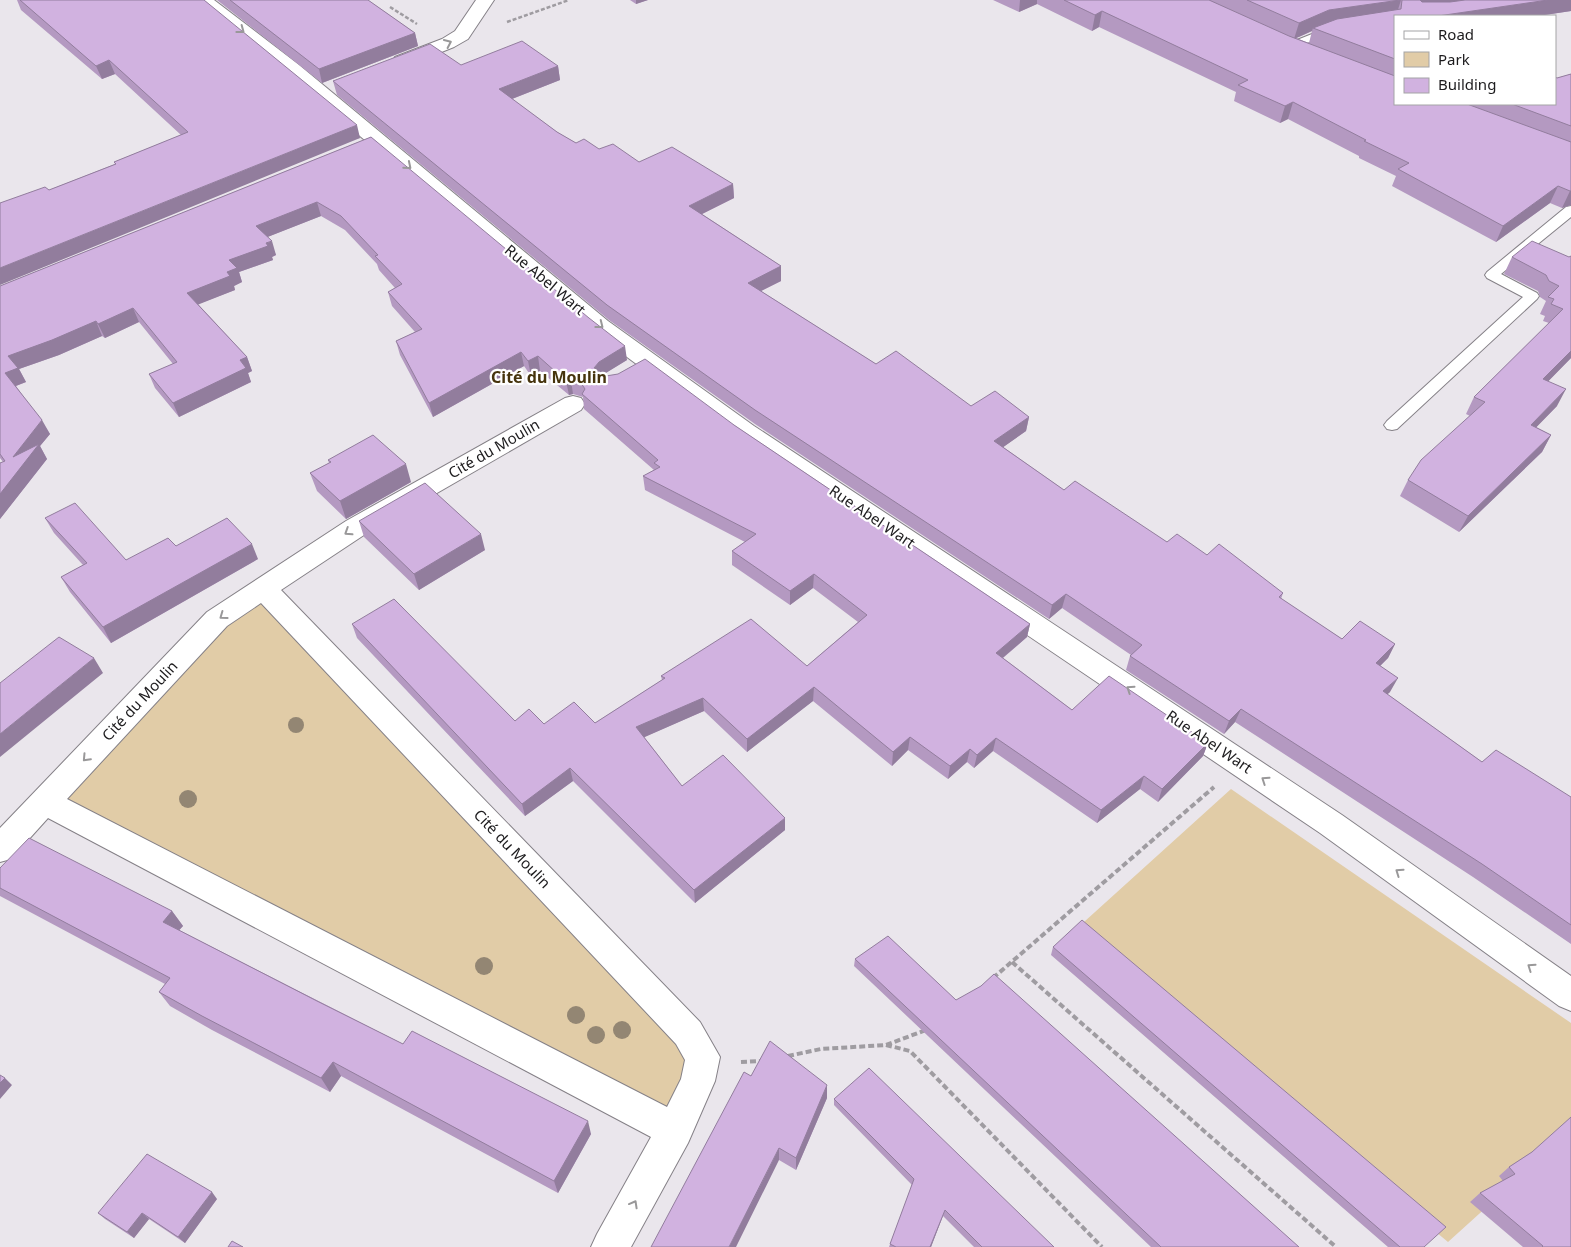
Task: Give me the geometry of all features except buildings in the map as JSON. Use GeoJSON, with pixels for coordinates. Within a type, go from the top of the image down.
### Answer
{"type":"FeatureCollection","features":[{"type":"Feature","properties":{"kind":"street","name":"Rue Abel Wart"},"geometry":{"type":"LineString","coordinates":[[203,0],[330,89],[368,145],[600,326],[636,367],[753,437],[1239,762],[1330,824],[1571,995]]}},
{"type":"Feature","properties":{"kind":"street"},"geometry":{"type":"LineString","coordinates":[[384,68],[448,43],[462,35],[486,0]]}},
{"type":"Feature","properties":{"kind":"street"},"geometry":{"type":"LineString","coordinates":[[1274,38],[1317,56]]}},
{"type":"Feature","properties":{"kind":"street","name":"Cité du Moulin"},"geometry":{"type":"LineString","coordinates":[[0,849],[217,619],[355,528],[573,404]]}},
{"type":"Feature","properties":{"kind":"street","name":"Cité du Moulin"},"geometry":{"type":"LineString","coordinates":[[263,588],[681,1026],[703,1057]]}},
{"type":"Feature","properties":{"kind":"street"},"geometry":{"type":"LineString","coordinates":[[45,802],[675,1130]]}},
{"type":"Feature","properties":{"kind":"street"},"geometry":{"type":"LineString","coordinates":[[610,1247],[675,1130],[698,1081],[703,1057]]}},
{"type":"Feature","properties":{"kind":"lane"},"geometry":{"type":"LineString","coordinates":[[1292,46],[1329,30],[1346,27]]}},
{"type":"Feature","properties":{"kind":"lane"},"geometry":{"type":"LineString","coordinates":[[1392,425],[1532,296],[1492,275],[1571,210]]}},
{"type":"Feature","properties":{"kind":"path"},"geometry":{"type":"LineString","coordinates":[[991,979],[1212,789],[1239,762]]}},
{"type":"Feature","properties":{"kind":"path"},"geometry":{"type":"LineString","coordinates":[[1012,962],[1336,1247]]}},
{"type":"Feature","properties":{"kind":"path"},"geometry":{"type":"LineString","coordinates":[[779,1058],[821,1049],[886,1044],[935,1027]]}},
{"type":"Feature","properties":{"kind":"path"},"geometry":{"type":"LineString","coordinates":[[886,1044],[910,1051],[1102,1247]]}},
{"type":"Feature","properties":{"kind":"path"},"geometry":{"type":"LineString","coordinates":[[703,1057],[728,1063],[771,1060]]}},
{"type":"Feature","properties":{"kind":"green space"},"geometry":{"type":"Polygon","coordinates":[[[263,588],[703,1057],[675,1130],[45,802],[263,588]]]}},
{"type":"Feature","properties":{"kind":"green space"},"geometry":{"type":"Polygon","coordinates":[[[1231,789],[1571,1023],[1571,1131],[1448,1242],[1074,931],[1231,789]]]}},
{"type":"Feature","properties":{"kind":"district","name":"Cité du Moulin"},"geometry":{"type":"Point","coordinates":[549,377]}}]}
